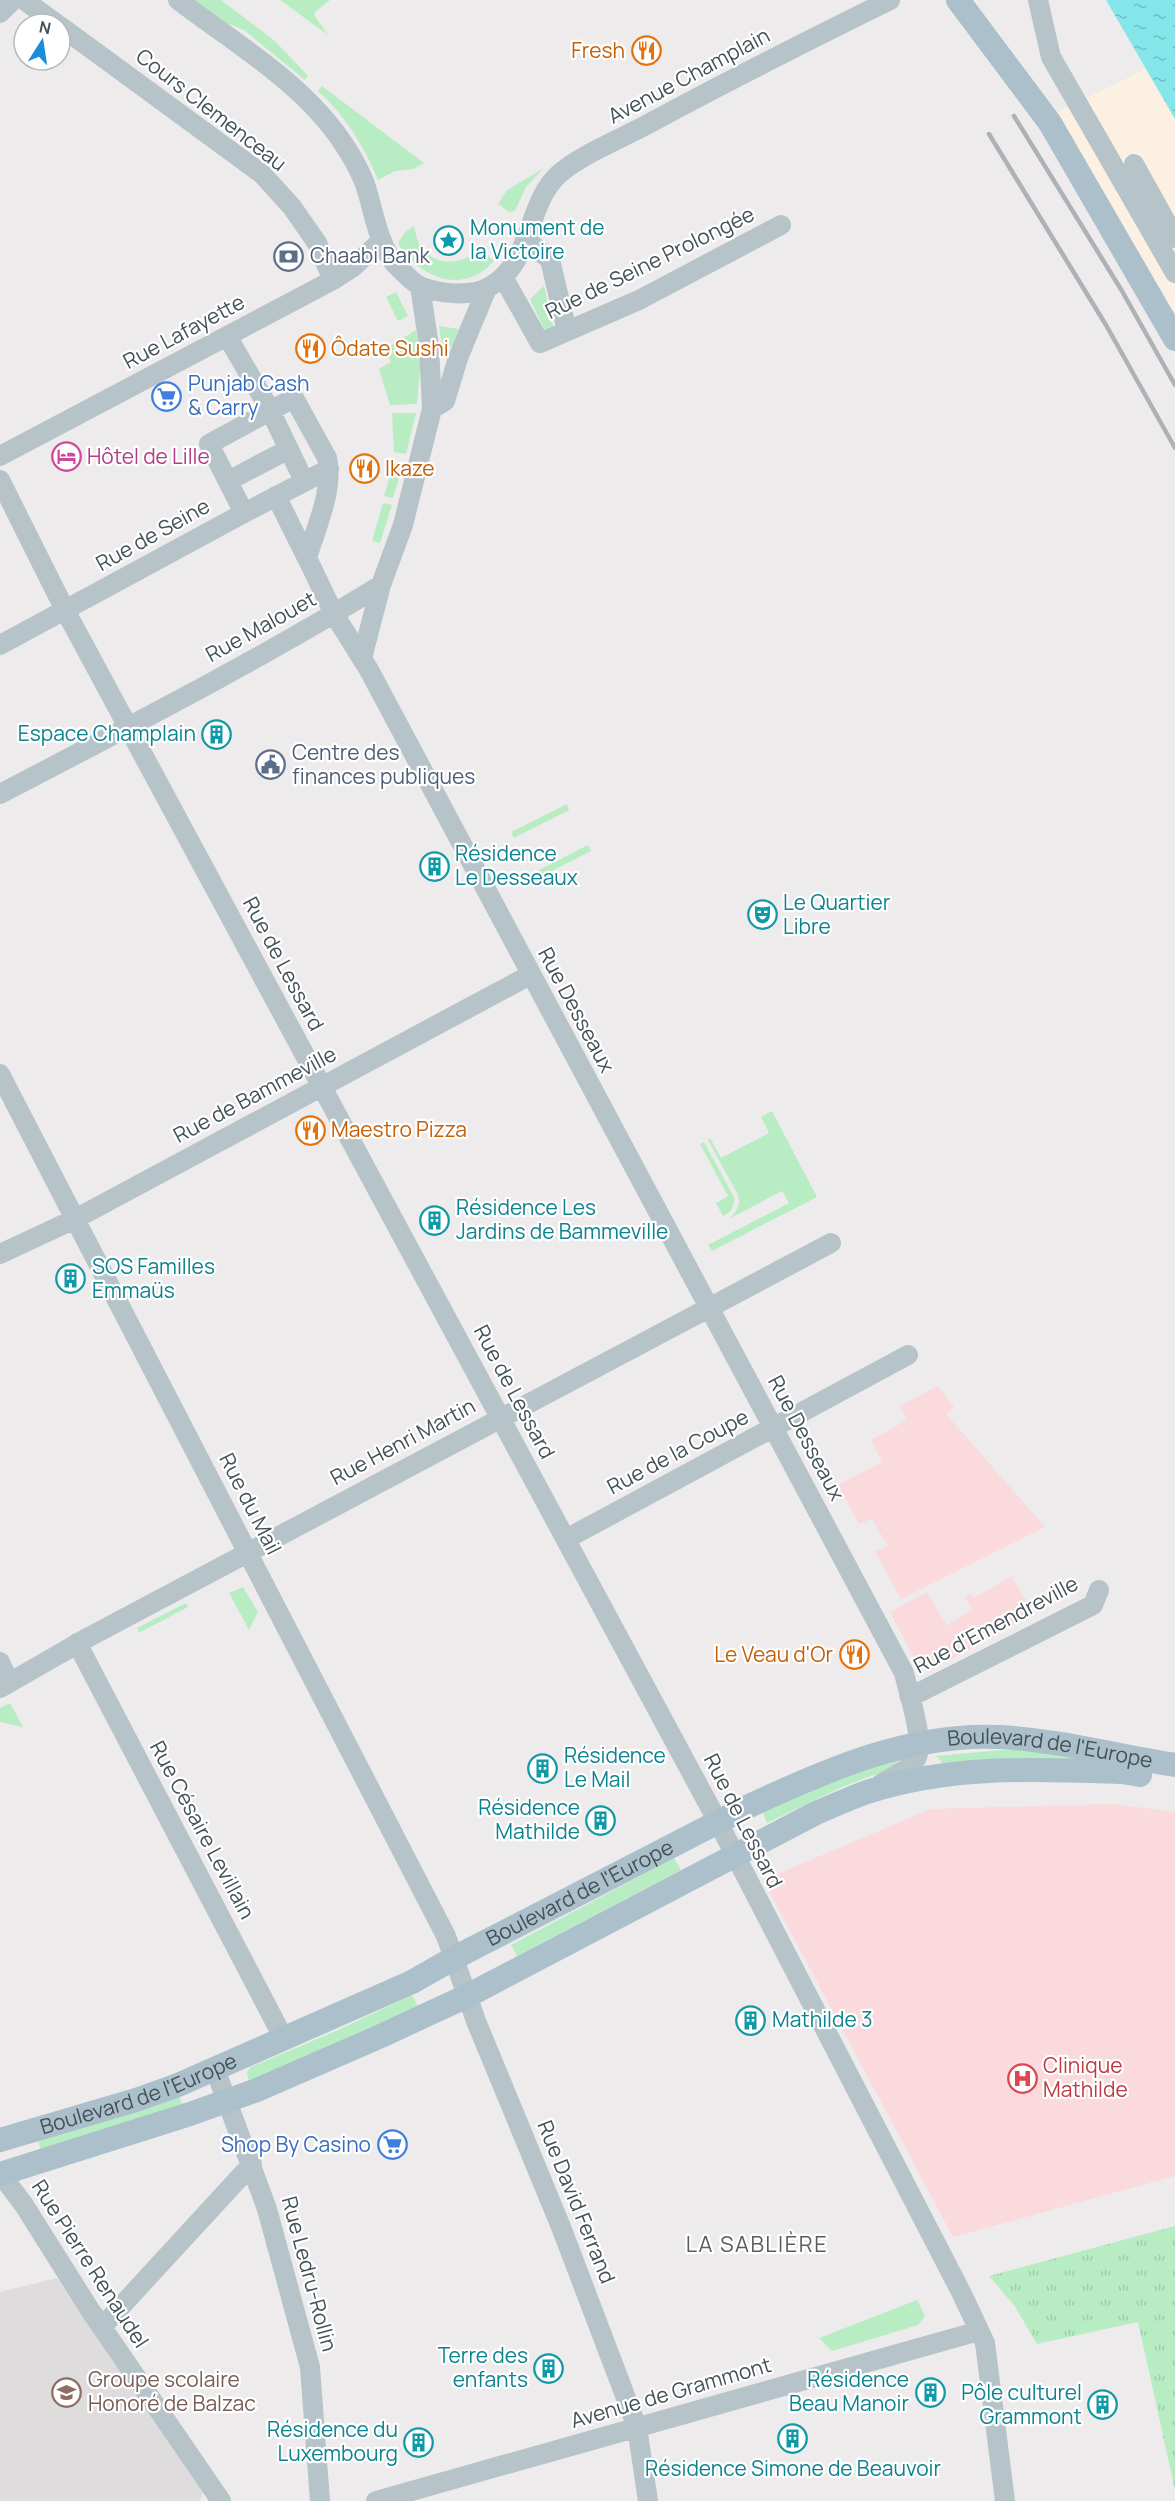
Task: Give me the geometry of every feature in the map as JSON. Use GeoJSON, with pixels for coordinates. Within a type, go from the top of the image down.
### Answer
{"type":"FeatureCollection","features":[{"type":"Feature","properties":{"kind":"main road"},"geometry":{"type":"LineString","coordinates":[[958,0],[1031,101],[1050,123],[1175,339]]}},
{"type":"Feature","properties":{"kind":"main road","name":"Boulevard de l'Europe"},"geometry":{"type":"LineString","coordinates":[[0,2140],[136,2100],[285,2039],[421,1978],[454,1958],[718,1822],[801,1783],[875,1755],[919,1742],[998,1737],[1047,1742],[1175,1765]]}},
{"type":"Feature","properties":{"kind":"main road","name":"Boulevard de l'Europe"},"geometry":{"type":"LineString","coordinates":[[0,2173],[228,2100],[381,2036],[467,1996],[816,1814],[867,1792],[947,1774],[1006,1769],[1122,1772],[1175,1780]]}},
{"type":"Feature","properties":{"kind":"street"},"geometry":{"type":"LineString","coordinates":[[0,13],[14,0]]}},
{"type":"Feature","properties":{"kind":"street","name":"Cours Clemenceau"},"geometry":{"type":"LineString","coordinates":[[24,0],[41,12]]}},
{"type":"Feature","properties":{"kind":"street"},"geometry":{"type":"LineString","coordinates":[[178,0],[280,77],[316,108],[347,148],[368,192],[382,240],[397,266],[420,286],[450,293],[495,283]]}},
{"type":"Feature","properties":{"kind":"street","name":"Avenue Champlain"},"geometry":{"type":"LineString","coordinates":[[495,283],[527,240],[544,192],[560,174],[580,161],[890,0]]}},
{"type":"Feature","properties":{"kind":"street"},"geometry":{"type":"LineString","coordinates":[[1038,0],[1051,57],[1175,273]]}},
{"type":"Feature","properties":{"kind":"street","name":"Cours Clemenceau"},"geometry":{"type":"LineString","coordinates":[[72,35],[262,174],[292,207],[317,243],[333,280]]}},
{"type":"Feature","properties":{"kind":"street"},"geometry":{"type":"LineString","coordinates":[[1134,164],[1175,237]]}},
{"type":"Feature","properties":{"kind":"street","name":"Rue de Seine Prolongée"},"geometry":{"type":"LineString","coordinates":[[495,283],[540,343],[639,300],[781,225]]}},
{"type":"Feature","properties":{"kind":"street","name":"Rue Lafayette"},"geometry":{"type":"LineString","coordinates":[[0,456],[333,280],[353,267],[382,240]]}},
{"type":"Feature","properties":{"kind":"street"},"geometry":{"type":"LineString","coordinates":[[527,240],[550,260],[567,331]]}},
{"type":"Feature","properties":{"kind":"street"},"geometry":{"type":"LineString","coordinates":[[432,409],[445,401],[458,358],[495,283]]}},
{"type":"Feature","properties":{"kind":"street"},"geometry":{"type":"LineString","coordinates":[[362,658],[381,585],[403,525],[432,409],[429,346],[420,286]]}},
{"type":"Feature","properties":{"kind":"street"},"geometry":{"type":"LineString","coordinates":[[227,336],[270,410],[304,481]]}},
{"type":"Feature","properties":{"kind":"street"},"geometry":{"type":"LineString","coordinates":[[244,513],[209,444],[294,398],[327,458],[329,469],[329,482],[307,558]]}},
{"type":"Feature","properties":{"kind":"street"},"geometry":{"type":"LineString","coordinates":[[228,481],[289,449]]}},
{"type":"Feature","properties":{"kind":"street","name":"Rue de Seine"},"geometry":{"type":"LineString","coordinates":[[0,645],[329,469]]}},
{"type":"Feature","properties":{"kind":"street","name":"Rue de Lessard"},"geometry":{"type":"LineString","coordinates":[[0,480],[128,727],[736,1855],[950,2270],[985,2343],[1005,2501]]}},
{"type":"Feature","properties":{"kind":"street","name":"Rue Desseaux"},"geometry":{"type":"LineString","coordinates":[[276,496],[334,614],[362,658],[904,1673],[919,1742]]}},
{"type":"Feature","properties":{"kind":"street","name":"Rue Malouet"},"geometry":{"type":"LineString","coordinates":[[0,794],[334,614],[381,585]]}},
{"type":"Feature","properties":{"kind":"street","name":"Rue de Bammeville"},"geometry":{"type":"LineString","coordinates":[[0,1254],[75,1219],[530,975]]}},
{"type":"Feature","properties":{"kind":"street","name":"Rue du Mail"},"geometry":{"type":"LineString","coordinates":[[0,1074],[446,1936],[467,1996]]}},
{"type":"Feature","properties":{"kind":"street","name":"Rue Henri Martin"},"geometry":{"type":"LineString","coordinates":[[5,1686],[77,1643],[831,1243]]}},
{"type":"Feature","properties":{"kind":"street","name":"Rue de la Coupe"},"geometry":{"type":"LineString","coordinates":[[566,1539],[908,1355]]}},
{"type":"Feature","properties":{"kind":"street","name":"Rue d'Emendreville"},"geometry":{"type":"LineString","coordinates":[[909,1695],[916,1694],[1093,1605],[1099,1590]]}},
{"type":"Feature","properties":{"kind":"street","name":"Rue Césaire Levillain"},"geometry":{"type":"LineString","coordinates":[[77,1643],[285,2039]]}},
{"type":"Feature","properties":{"kind":"street"},"geometry":{"type":"LineString","coordinates":[[0,1662],[5,1686]]}},
{"type":"Feature","properties":{"kind":"street"},"geometry":{"type":"LineString","coordinates":[[867,1792],[911,1766],[918,1756],[919,1742]]}},
{"type":"Feature","properties":{"kind":"street","name":"Rue David Ferrand"},"geometry":{"type":"LineString","coordinates":[[467,1996],[561,2227],[637,2427],[648,2501]]}},
{"type":"Feature","properties":{"kind":"street","name":"Rue Ledru-Rollin"},"geometry":{"type":"LineString","coordinates":[[215,2069],[267,2209],[309,2367],[320,2501]]}},
{"type":"Feature","properties":{"kind":"street"},"geometry":{"type":"LineString","coordinates":[[102,2327],[252,2164]]}},
{"type":"Feature","properties":{"kind":"street","name":"Rue Pierre Renaudel"},"geometry":{"type":"LineString","coordinates":[[0,2173],[24,2205],[102,2327],[221,2501]]}},
{"type":"Feature","properties":{"kind":"street","name":"Avenue de Grammont"},"geometry":{"type":"LineString","coordinates":[[376,2501],[441,2492],[637,2427],[979,2331]]}},
{"type":"Feature","properties":{"kind":"shaded area"},"geometry":{"type":"Polygon","coordinates":[[[1146,69],[1175,119],[1175,357],[1056,145],[1036,122],[1146,69]]]}},
{"type":"Feature","properties":{"kind":"shaded area"},"geometry":{"type":"Polygon","coordinates":[[[938,1386],[954,1407],[946,1414],[1045,1527],[901,1599],[875,1551],[888,1546],[872,1519],[859,1524],[838,1485],[882,1462],[871,1440],[907,1420],[900,1406],[938,1386]]]}},
{"type":"Feature","properties":{"kind":"shaded area"},"geometry":{"type":"Polygon","coordinates":[[[1012,1576],[1033,1614],[930,1671],[919,1667],[890,1612],[927,1592],[947,1626],[972,1609],[965,1597],[971,1594],[974,1598],[1012,1576]]]}},
{"type":"Feature","properties":{"kind":"shaded area","name":"Clinique Mathilde"},"geometry":{"type":"Polygon","coordinates":[[[1113,1804],[1175,1812],[1175,2176],[953,2237],[763,1880],[931,1809],[1113,1804]]]}},
{"type":"Feature","properties":{"kind":"shaded area","name":"Groupe scolaire Honoré de Balzac"},"geometry":{"type":"Polygon","coordinates":[[[57,2278],[203,2492],[200,2501],[0,2501],[0,2292],[57,2278]]]}},
{"type":"Feature","properties":{"kind":"green space"},"geometry":{"type":"Polygon","coordinates":[[[192,0],[221,0],[275,41],[308,76],[305,80],[244,30],[216,19],[192,0]]]}},
{"type":"Feature","properties":{"kind":"green space"},"geometry":{"type":"Polygon","coordinates":[[[280,0],[330,0],[315,12],[315,16],[328,35],[280,0]]]}},
{"type":"Feature","properties":{"kind":"green space"},"geometry":{"type":"Polygon","coordinates":[[[322,86],[424,163],[413,169],[395,171],[378,180],[353,132],[337,110],[318,91],[322,86]]]}},
{"type":"Feature","properties":{"kind":"green space"},"geometry":{"type":"Polygon","coordinates":[[[544,168],[526,187],[515,211],[509,212],[498,204],[507,190],[544,168]]]}},
{"type":"Feature","properties":{"kind":"green space"},"geometry":{"type":"Polygon","coordinates":[[[414,226],[420,246],[436,259],[451,262],[467,258],[481,249],[494,261],[482,272],[469,278],[456,280],[429,273],[417,266],[398,243],[405,232],[414,226]]]}},
{"type":"Feature","properties":{"kind":"green space"},"geometry":{"type":"Polygon","coordinates":[[[544,286],[553,326],[552,330],[547,331],[530,299],[544,286]]]}},
{"type":"Feature","properties":{"kind":"green space"},"geometry":{"type":"Polygon","coordinates":[[[396,292],[408,316],[398,321],[386,297],[396,292]]]}},
{"type":"Feature","properties":{"kind":"green space"},"geometry":{"type":"Polygon","coordinates":[[[439,326],[459,329],[452,346],[448,349],[442,345],[439,326]]]}},
{"type":"Feature","properties":{"kind":"green space"},"geometry":{"type":"Polygon","coordinates":[[[416,330],[421,360],[417,404],[390,405],[379,369],[391,362],[385,349],[416,330]]]}},
{"type":"Feature","properties":{"kind":"green space"},"geometry":{"type":"Polygon","coordinates":[[[392,413],[416,413],[406,454],[394,452],[392,413]]]}},
{"type":"Feature","properties":{"kind":"green space"},"geometry":{"type":"Polygon","coordinates":[[[394,462],[403,464],[393,498],[384,496],[394,462]]]}},
{"type":"Feature","properties":{"kind":"green space"},"geometry":{"type":"Polygon","coordinates":[[[383,503],[392,505],[380,543],[372,541],[383,503]]]}},
{"type":"Feature","properties":{"kind":"green space"},"geometry":{"type":"Polygon","coordinates":[[[567,804],[569,810],[514,838],[511,832],[567,804]]]}},
{"type":"Feature","properties":{"kind":"green space"},"geometry":{"type":"Polygon","coordinates":[[[588,845],[591,851],[536,879],[533,873],[588,845]]]}},
{"type":"Feature","properties":{"kind":"green space"},"geometry":{"type":"Polygon","coordinates":[[[772,1111],[817,1197],[712,1251],[708,1245],[789,1203],[782,1191],[729,1219],[737,1208],[738,1195],[708,1140],[710,1138],[721,1158],[769,1133],[761,1117],[772,1111]]]}},
{"type":"Feature","properties":{"kind":"green space"},"geometry":{"type":"Polygon","coordinates":[[[704,1142],[735,1199],[731,1211],[723,1216],[716,1203],[728,1196],[700,1144],[704,1142]]]}},
{"type":"Feature","properties":{"kind":"green space"},"geometry":{"type":"Polygon","coordinates":[[[243,1587],[258,1612],[249,1630],[229,1593],[243,1587]]]}},
{"type":"Feature","properties":{"kind":"green space"},"geometry":{"type":"Polygon","coordinates":[[[186,1603],[188,1607],[139,1633],[137,1628],[186,1603]]]}},
{"type":"Feature","properties":{"kind":"green space"},"geometry":{"type":"Polygon","coordinates":[[[10,1703],[23,1727],[0,1722],[0,1708],[10,1703]]]}},
{"type":"Feature","properties":{"kind":"green space"},"geometry":{"type":"Polygon","coordinates":[[[1013,1749],[1088,1758],[942,1768],[941,1761],[936,1756],[1013,1749]]]}},
{"type":"Feature","properties":{"kind":"green space"},"geometry":{"type":"Polygon","coordinates":[[[897,1761],[898,1766],[842,1787],[767,1823],[763,1812],[841,1778],[897,1761]]]}},
{"type":"Feature","properties":{"kind":"green space"},"geometry":{"type":"Polygon","coordinates":[[[674,1858],[681,1870],[517,1956],[511,1945],[674,1858]]]}},
{"type":"Feature","properties":{"kind":"green space"},"geometry":{"type":"Polygon","coordinates":[[[412,1995],[418,2007],[250,2081],[248,2079],[247,2072],[251,2067],[412,1995]]]}},
{"type":"Feature","properties":{"kind":"green space"},"geometry":{"type":"Polygon","coordinates":[[[179,2095],[183,2108],[41,2152],[38,2139],[179,2095]]]}},
{"type":"Feature","properties":{"kind":"green space"},"geometry":{"type":"Polygon","coordinates":[[[1175,2226],[1175,2490],[1138,2322],[1037,2344],[1014,2305],[989,2276],[1175,2226]]]}},
{"type":"Feature","properties":{"kind":"green space"},"geometry":{"type":"Polygon","coordinates":[[[917,2300],[925,2316],[918,2325],[832,2351],[819,2338],[917,2300]]]}},
{"type":"Feature","properties":{"kind":"water"},"geometry":{"type":"Polygon","coordinates":[[[1106,0],[1175,0],[1175,119],[1106,0]]]}},
{"type":"Feature","properties":{"kind":"railway"},"geometry":{"type":"LineString","coordinates":[[1014,116],[1122,291],[1175,385]]}},
{"type":"Feature","properties":{"kind":"railway"},"geometry":{"type":"LineString","coordinates":[[989,134],[1106,325],[1175,448]]}},
{"type":"Feature","properties":{"kind":"place","name":"Fresh"},"geometry":{"type":"Point","coordinates":[646,51]}},
{"type":"Feature","properties":{"kind":"place","name":"Monument de la Victoire"},"geometry":{"type":"Point","coordinates":[449,240]}},
{"type":"Feature","properties":{"kind":"place","name":"Chaabi Bank"},"geometry":{"type":"Point","coordinates":[289,256]}},
{"type":"Feature","properties":{"kind":"place","name":"Ôdate Sushi"},"geometry":{"type":"Point","coordinates":[310,349]}},
{"type":"Feature","properties":{"kind":"place","name":"Punjab Cash & Carry"},"geometry":{"type":"Point","coordinates":[167,396]}},
{"type":"Feature","properties":{"kind":"place","name":"Hôtel de Lille"},"geometry":{"type":"Point","coordinates":[66,457]}},
{"type":"Feature","properties":{"kind":"place","name":"Ikaze"},"geometry":{"type":"Point","coordinates":[364,469]}},
{"type":"Feature","properties":{"kind":"place","name":"Espace Champlain"},"geometry":{"type":"Point","coordinates":[217,734]}},
{"type":"Feature","properties":{"kind":"place","name":"Centre des finances publiques"},"geometry":{"type":"Point","coordinates":[271,765]}},
{"type":"Feature","properties":{"kind":"place","name":"Résidence Le Desseaux"},"geometry":{"type":"Point","coordinates":[434,866]}},
{"type":"Feature","properties":{"kind":"place","name":"Le Quartier Libre"},"geometry":{"type":"Point","coordinates":[762,915]}},
{"type":"Feature","properties":{"kind":"place","name":"Maestro Pizza"},"geometry":{"type":"Point","coordinates":[310,1130]}},
{"type":"Feature","properties":{"kind":"place","name":"Résidence Les Jardins de Bammeville"},"geometry":{"type":"Point","coordinates":[435,1220]}},
{"type":"Feature","properties":{"kind":"place","name":"SOS Familles Emmaüs"},"geometry":{"type":"Point","coordinates":[71,1279]}},
{"type":"Feature","properties":{"kind":"place","name":"Le Veau d'Or"},"geometry":{"type":"Point","coordinates":[854,1655]}},
{"type":"Feature","properties":{"kind":"place","name":"Résidence Le Mail"},"geometry":{"type":"Point","coordinates":[543,1768]}},
{"type":"Feature","properties":{"kind":"place","name":"Résidence Mathilde"},"geometry":{"type":"Point","coordinates":[601,1820]}},
{"type":"Feature","properties":{"kind":"place","name":"Mathilde 3"},"geometry":{"type":"Point","coordinates":[751,2020]}},
{"type":"Feature","properties":{"kind":"place","name":"Clinique Mathilde"},"geometry":{"type":"Point","coordinates":[1022,2078]}},
{"type":"Feature","properties":{"kind":"place","name":"Shop By Casino"},"geometry":{"type":"Point","coordinates":[392,2145]}},
{"type":"Feature","properties":{"kind":"place","name":"Terre des enfants"},"geometry":{"type":"Point","coordinates":[549,2368]}},
{"type":"Feature","properties":{"kind":"place","name":"Groupe scolaire Honoré de Balzac"},"geometry":{"type":"Point","coordinates":[67,2392]}},
{"type":"Feature","properties":{"kind":"place","name":"Résidence Beau Manoir"},"geometry":{"type":"Point","coordinates":[930,2392]}},
{"type":"Feature","properties":{"kind":"place","name":"Pôle culturel Grammont"},"geometry":{"type":"Point","coordinates":[1103,2405]}},
{"type":"Feature","properties":{"kind":"place","name":"Résidence Simone de Beauvoir"},"geometry":{"type":"Point","coordinates":[793,2438]}},
{"type":"Feature","properties":{"kind":"place","name":"Résidence du Luxembourg"},"geometry":{"type":"Point","coordinates":[419,2442]}},
{"type":"Feature","properties":{"kind":"district","name":"LA SABLIÈRE"},"geometry":{"type":"Point","coordinates":[757,2244]}}]}
